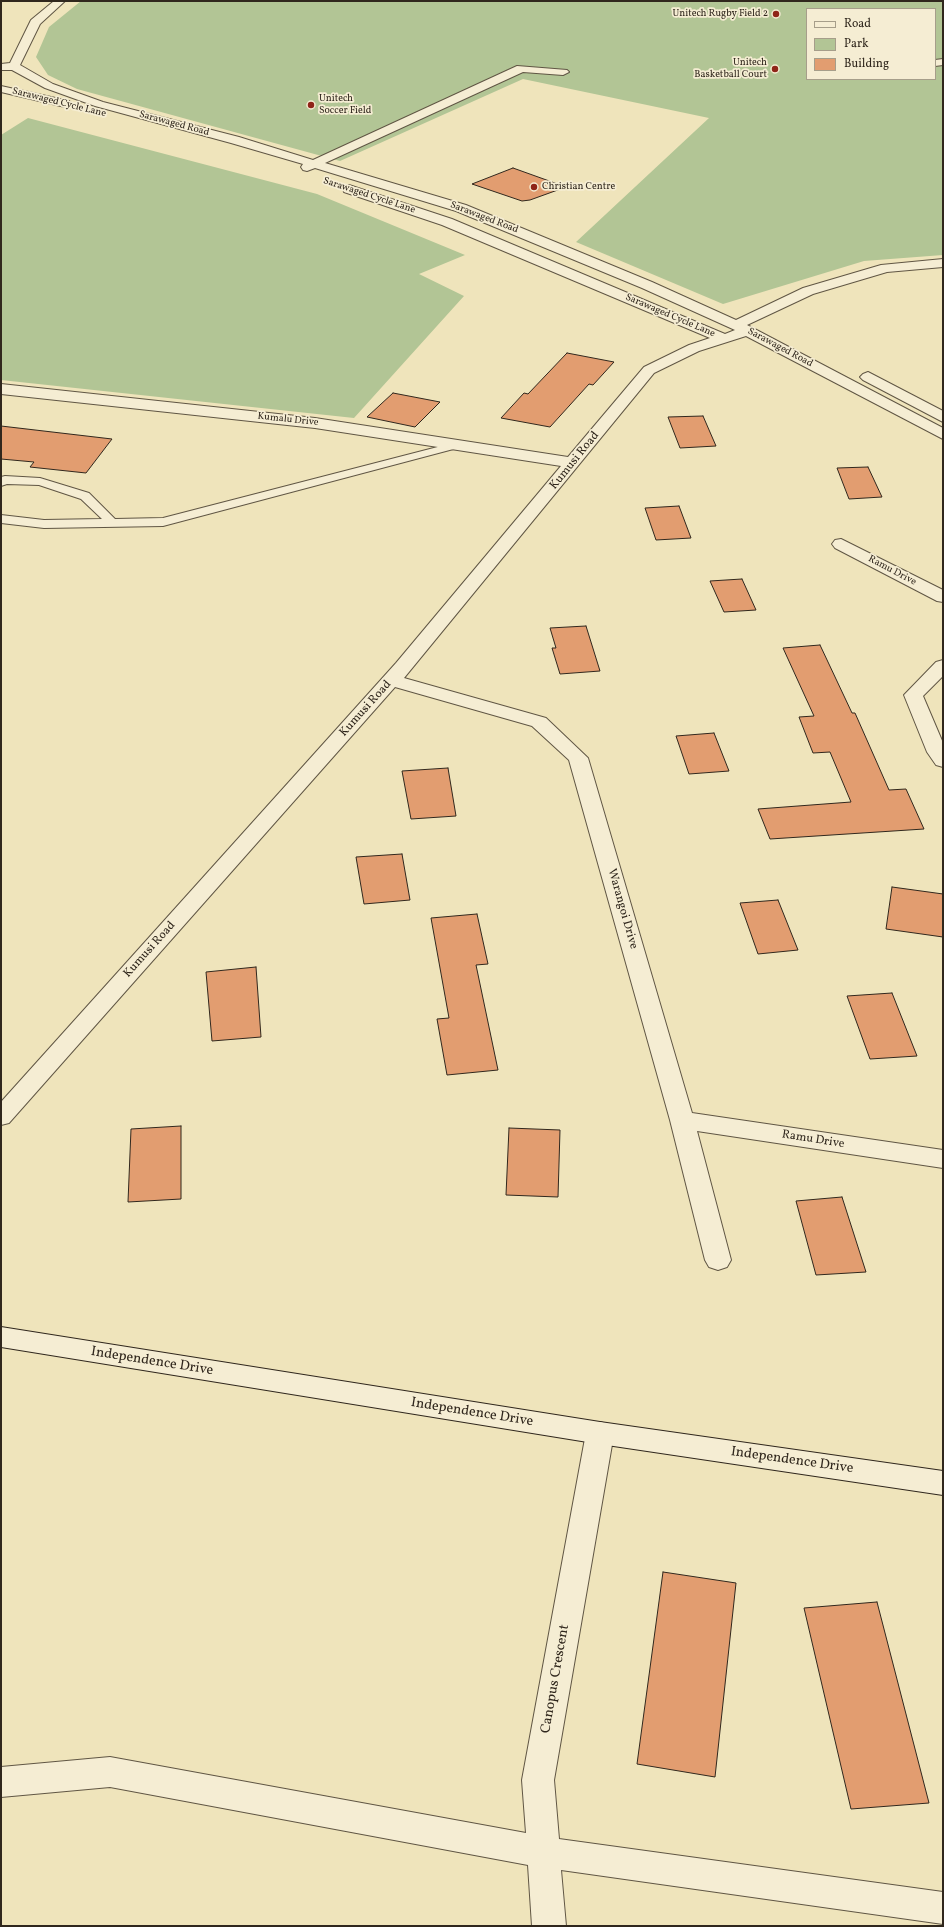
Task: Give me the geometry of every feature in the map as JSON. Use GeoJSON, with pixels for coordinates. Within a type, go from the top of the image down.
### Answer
{"type":"FeatureCollection","features":[{"type":"Feature","properties":{"kind":"street"},"geometry":{"type":"LineString","coordinates":[[7,66],[35,22],[60,1]]}},
{"type":"Feature","properties":{"kind":"street","name":"Sarawaged Road"},"geometry":{"type":"LineString","coordinates":[[7,66],[49,86],[99,104],[235,140],[461,208],[746,325],[943,434]]}},
{"type":"Feature","properties":{"kind":"street","name":"Sarawaged Cycle Lane"},"geometry":{"type":"LineString","coordinates":[[310,177],[296,172],[520,68],[564,72]]}},
{"type":"Feature","properties":{"kind":"street","name":"Sarawaged Cycle Lane"},"geometry":{"type":"LineString","coordinates":[[1,89],[76,106],[222,150]]}},
{"type":"Feature","properties":{"kind":"street","name":"Sarawaged Cycle Lane"},"geometry":{"type":"LineString","coordinates":[[333,184],[447,222],[725,338]]}},
{"type":"Feature","properties":{"kind":"street","name":"Kumusi Road"},"geometry":{"type":"LineString","coordinates":[[1,1117],[392,680],[573,463],[648,370],[694,348],[725,338],[808,291],[886,268],[943,263]]}},
{"type":"Feature","properties":{"kind":"street"},"geometry":{"type":"LineString","coordinates":[[746,325],[794,339]]}},
{"type":"Feature","properties":{"kind":"street"},"geometry":{"type":"LineString","coordinates":[[856,371],[943,417]]}},
{"type":"Feature","properties":{"kind":"street","name":"Kumalu Drive"},"geometry":{"type":"LineString","coordinates":[[1,389],[315,423],[573,463]]}},
{"type":"Feature","properties":{"kind":"street","name":"Ramu Drive"},"geometry":{"type":"LineString","coordinates":[[842,544],[943,597]]}},
{"type":"Feature","properties":{"kind":"street"},"geometry":{"type":"LineString","coordinates":[[943,666],[913,695],[937,752],[943,762]]}},
{"type":"Feature","properties":{"kind":"street","name":"Warangoi Drive"},"geometry":{"type":"LineString","coordinates":[[392,680],[539,722],[578,758],[682,1120],[718,1260]]}},
{"type":"Feature","properties":{"kind":"street","name":"Ramu Drive"},"geometry":{"type":"LineString","coordinates":[[682,1120],[943,1159]]}},
{"type":"Feature","properties":{"kind":"street","name":"Independence Drive"},"geometry":{"type":"LineString","coordinates":[[1,1338],[600,1433],[943,1483]]}},
{"type":"Feature","properties":{"kind":"street","name":"Canopus Crescent"},"geometry":{"type":"LineString","coordinates":[[549,1926],[538,1780],[600,1433]]}},
{"type":"Feature","properties":{"kind":"street"},"geometry":{"type":"LineString","coordinates":[[1,1782],[110,1772],[544,1852],[943,1908]]}},
{"type":"Feature","properties":{"kind":"lane"},"geometry":{"type":"LineString","coordinates":[[1,519],[44,524],[163,522],[457,445]]}},
{"type":"Feature","properties":{"kind":"lane"},"geometry":{"type":"LineString","coordinates":[[1,482],[5,480],[40,482],[85,496],[112,523]]}},
{"type":"Feature","properties":{"kind":"green space"},"geometry":{"type":"Polygon","coordinates":[[[81,1],[943,1],[943,255],[864,261],[723,304],[576,242],[709,118],[523,79],[340,161],[77,89],[48,75],[36,57],[49,27],[81,1]]]}},
{"type":"Feature","properties":{"kind":"green space"},"geometry":{"type":"Polygon","coordinates":[[[28,118],[317,194],[465,255],[419,274],[464,296],[354,418],[1,380],[1,135],[28,118]]]}},
{"type":"Feature","properties":{"kind":"building","name":"Christian Centre"},"geometry":{"type":"Polygon","coordinates":[[[513,168],[566,187],[530,200],[522,201],[472,184],[513,168]]]}},
{"type":"Feature","properties":{"kind":"building"},"geometry":{"type":"Polygon","coordinates":[[[567,353],[614,362],[593,385],[589,384],[550,427],[501,418],[524,393],[528,394],[567,353]]]}},
{"type":"Feature","properties":{"kind":"building"},"geometry":{"type":"Polygon","coordinates":[[[393,393],[440,402],[415,427],[367,417],[393,393]]]}},
{"type":"Feature","properties":{"kind":"building"},"geometry":{"type":"Polygon","coordinates":[[[703,416],[716,446],[680,448],[668,417],[703,416]]]}},
{"type":"Feature","properties":{"kind":"building"},"geometry":{"type":"Polygon","coordinates":[[[1,426],[112,439],[86,473],[30,467],[34,462],[1,459],[1,426]]]}},
{"type":"Feature","properties":{"kind":"building"},"geometry":{"type":"Polygon","coordinates":[[[868,467],[882,497],[849,499],[837,468],[868,467]]]}},
{"type":"Feature","properties":{"kind":"building"},"geometry":{"type":"Polygon","coordinates":[[[679,506],[691,538],[656,540],[645,508],[679,506]]]}},
{"type":"Feature","properties":{"kind":"building"},"geometry":{"type":"Polygon","coordinates":[[[742,579],[756,610],[724,612],[710,581],[742,579]]]}},
{"type":"Feature","properties":{"kind":"building"},"geometry":{"type":"Polygon","coordinates":[[[586,626],[600,671],[560,674],[552,648],[556,648],[550,628],[586,626]]]}},
{"type":"Feature","properties":{"kind":"building"},"geometry":{"type":"Polygon","coordinates":[[[820,645],[852,713],[855,713],[889,790],[906,789],[924,829],[770,839],[758,809],[851,802],[830,752],[813,753],[799,717],[814,716],[783,648],[820,645]]]}},
{"type":"Feature","properties":{"kind":"building"},"geometry":{"type":"Polygon","coordinates":[[[714,733],[729,771],[689,774],[676,736],[714,733]]]}},
{"type":"Feature","properties":{"kind":"building"},"geometry":{"type":"Polygon","coordinates":[[[448,768],[456,816],[411,819],[402,771],[448,768]]]}},
{"type":"Feature","properties":{"kind":"building"},"geometry":{"type":"Polygon","coordinates":[[[402,854],[410,900],[364,904],[356,857],[402,854]]]}},
{"type":"Feature","properties":{"kind":"building"},"geometry":{"type":"Polygon","coordinates":[[[892,887],[943,894],[943,937],[886,929],[892,887]]]}},
{"type":"Feature","properties":{"kind":"building"},"geometry":{"type":"Polygon","coordinates":[[[778,900],[798,950],[758,954],[740,903],[778,900]]]}},
{"type":"Feature","properties":{"kind":"building"},"geometry":{"type":"Polygon","coordinates":[[[477,914],[488,964],[476,965],[498,1070],[447,1075],[437,1019],[449,1018],[431,918],[477,914]]]}},
{"type":"Feature","properties":{"kind":"building"},"geometry":{"type":"Polygon","coordinates":[[[256,967],[261,1037],[212,1041],[206,972],[256,967]]]}},
{"type":"Feature","properties":{"kind":"building"},"geometry":{"type":"Polygon","coordinates":[[[892,993],[917,1056],[870,1059],[847,996],[892,993]]]}},
{"type":"Feature","properties":{"kind":"building"},"geometry":{"type":"Polygon","coordinates":[[[181,1126],[181,1199],[128,1202],[131,1129],[181,1126]]]}},
{"type":"Feature","properties":{"kind":"building"},"geometry":{"type":"Polygon","coordinates":[[[509,1128],[560,1130],[558,1197],[506,1195],[509,1128]]]}},
{"type":"Feature","properties":{"kind":"building"},"geometry":{"type":"Polygon","coordinates":[[[842,1197],[866,1272],[816,1275],[796,1201],[842,1197]]]}},
{"type":"Feature","properties":{"kind":"building"},"geometry":{"type":"Polygon","coordinates":[[[663,1572],[736,1583],[715,1777],[637,1764],[663,1572]]]}},
{"type":"Feature","properties":{"kind":"building"},"geometry":{"type":"Polygon","coordinates":[[[877,1602],[929,1803],[851,1809],[804,1608],[877,1602]]]}},
{"type":"Feature","properties":{"kind":"place","name":"Unitech Rugby Field 2"},"geometry":{"type":"Point","coordinates":[776,14]}},
{"type":"Feature","properties":{"kind":"place","name":"Unitech Basketball Court"},"geometry":{"type":"Point","coordinates":[775,69]}},
{"type":"Feature","properties":{"kind":"place","name":"Unitech Soccer Field"},"geometry":{"type":"Point","coordinates":[311,105]}},
{"type":"Feature","properties":{"kind":"place","name":"Christian Centre"},"geometry":{"type":"Point","coordinates":[534,187]}}]}
